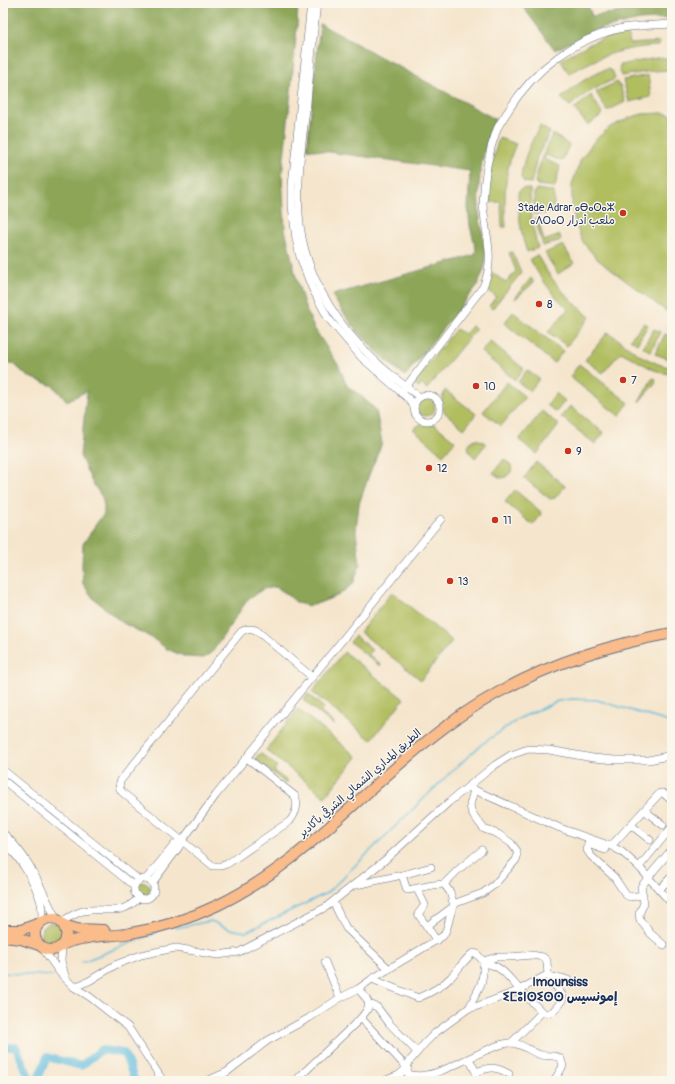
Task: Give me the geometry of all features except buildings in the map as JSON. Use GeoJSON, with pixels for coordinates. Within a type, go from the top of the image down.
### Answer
{"type":"FeatureCollection","features":[{"type":"Feature","properties":{"kind":"highway","name":"الطريق المداري الشمالي الشرقي بأكادير"},"geometry":{"type":"LineString","coordinates":[[61,922],[77,929],[101,931],[128,927],[167,918],[215,900],[236,889],[275,864],[425,735],[442,721],[474,700],[531,669],[576,651],[617,638],[672,627]]}},
{"type":"Feature","properties":{"kind":"highway","name":"الطريق المداري الشمالي الشرقي بأكادير"},"geometry":{"type":"LineString","coordinates":[[63,945],[87,938],[129,934],[155,928],[198,914],[232,898],[273,872],[311,842],[444,727],[492,696],[531,676],[582,655],[619,644],[672,633]]}},
{"type":"Feature","properties":{"kind":"highway"},"geometry":{"type":"LineString","coordinates":[[3,930],[21,930],[52,918],[61,922],[67,935],[63,945],[54,950],[41,947],[21,939],[3,937]]}},
{"type":"Feature","properties":{"kind":"highway"},"geometry":{"type":"LineString","coordinates":[[41,922],[36,928],[35,934],[36,940],[41,947]]}},
{"type":"Feature","properties":{"kind":"street"},"geometry":{"type":"LineString","coordinates":[[311,3],[292,185],[292,206],[300,257],[312,288],[328,318],[361,357],[404,390],[420,397],[430,396],[436,400],[439,408],[437,416],[427,421],[420,419],[415,414],[414,406],[404,390],[358,345],[340,323],[326,301],[305,249],[299,215],[299,179],[317,3]]}},
{"type":"Feature","properties":{"kind":"street"},"geometry":{"type":"LineString","coordinates":[[404,390],[480,292],[487,277],[490,263],[483,205],[485,174],[498,128],[514,101],[526,85],[541,70],[557,58],[590,38],[624,28],[672,24]]}},
{"type":"Feature","properties":{"kind":"street"},"geometry":{"type":"LineString","coordinates":[[414,406],[420,397]]}},
{"type":"Feature","properties":{"kind":"street"},"geometry":{"type":"LineString","coordinates":[[153,882],[182,841],[277,720],[441,519]]}},
{"type":"Feature","properties":{"kind":"street"},"geometry":{"type":"LineString","coordinates":[[247,758],[295,796],[297,801],[295,814],[290,821],[227,864],[213,866],[123,793],[119,788],[121,780],[244,629],[248,628],[256,630],[312,677]]}},
{"type":"Feature","properties":{"kind":"street"},"geometry":{"type":"LineString","coordinates":[[74,987],[89,981],[116,965],[141,955],[176,948],[218,955],[239,952],[326,907],[385,860],[449,802],[471,788],[495,765],[528,749],[549,750],[593,758],[615,760],[649,760],[672,755]]}},
{"type":"Feature","properties":{"kind":"street"},"geometry":{"type":"LineString","coordinates":[[3,770],[140,882]]}},
{"type":"Feature","properties":{"kind":"street"},"geometry":{"type":"LineString","coordinates":[[3,780],[140,882],[153,882]]}},
{"type":"Feature","properties":{"kind":"street"},"geometry":{"type":"LineString","coordinates":[[471,788],[588,842],[622,852],[649,877],[672,904]]}},
{"type":"Feature","properties":{"kind":"street"},"geometry":{"type":"LineString","coordinates":[[427,926],[454,906],[483,893],[494,885],[517,858],[517,851],[511,843],[498,834],[484,829],[474,816],[470,805],[471,788]]}},
{"type":"Feature","properties":{"kind":"street"},"geometry":{"type":"LineString","coordinates":[[608,848],[660,793],[663,793],[672,801]]}},
{"type":"Feature","properties":{"kind":"street"},"geometry":{"type":"LineString","coordinates":[[644,810],[663,825]]}},
{"type":"Feature","properties":{"kind":"street"},"geometry":{"type":"LineString","coordinates":[[631,825],[650,840]]}},
{"type":"Feature","properties":{"kind":"street"},"geometry":{"type":"LineString","coordinates":[[639,867],[672,827]]}},
{"type":"Feature","properties":{"kind":"street"},"geometry":{"type":"LineString","coordinates":[[3,833],[19,849],[30,865],[61,922],[70,916],[83,911],[125,909],[139,898]]}},
{"type":"Feature","properties":{"kind":"street"},"geometry":{"type":"LineString","coordinates":[[153,882],[155,888],[153,895],[146,899],[139,898],[135,893],[140,882],[176,844],[182,841]]}},
{"type":"Feature","properties":{"kind":"street"},"geometry":{"type":"LineString","coordinates":[[3,842],[17,857],[35,887],[41,903],[41,922]]}},
{"type":"Feature","properties":{"kind":"street"},"geometry":{"type":"LineString","coordinates":[[588,842],[587,850],[591,856],[614,877],[626,895],[630,897],[643,895]]}},
{"type":"Feature","properties":{"kind":"street"},"geometry":{"type":"LineString","coordinates":[[664,945],[650,934],[640,920],[640,914],[644,904],[642,887],[672,849]]}},
{"type":"Feature","properties":{"kind":"street"},"geometry":{"type":"LineString","coordinates":[[402,875],[407,890],[433,884],[444,884],[482,850]]}},
{"type":"Feature","properties":{"kind":"street"},"geometry":{"type":"LineString","coordinates":[[354,885],[431,867]]}},
{"type":"Feature","properties":{"kind":"street"},"geometry":{"type":"LineString","coordinates":[[660,889],[672,876]]}},
{"type":"Feature","properties":{"kind":"street"},"geometry":{"type":"LineString","coordinates":[[207,1081],[228,1072],[267,1040],[309,1018],[340,998],[358,989],[372,978],[437,941],[446,932],[454,906],[450,892],[444,884]]}},
{"type":"Feature","properties":{"kind":"street"},"geometry":{"type":"LineString","coordinates":[[416,889],[425,905],[418,914],[437,941]]}},
{"type":"Feature","properties":{"kind":"street"},"geometry":{"type":"LineString","coordinates":[[666,897],[672,891]]}},
{"type":"Feature","properties":{"kind":"street"},"geometry":{"type":"LineString","coordinates":[[333,902],[346,928],[389,969]]}},
{"type":"Feature","properties":{"kind":"street"},"geometry":{"type":"LineString","coordinates":[[63,945],[62,965],[66,980]]}},
{"type":"Feature","properties":{"kind":"street"},"geometry":{"type":"LineString","coordinates":[[41,947],[66,980],[128,1027],[164,1081]]}},
{"type":"Feature","properties":{"kind":"street"},"geometry":{"type":"LineString","coordinates":[[372,978],[418,998],[433,992],[450,979],[465,960],[473,953],[477,954],[483,962],[503,970],[519,989],[542,1012],[550,1014],[563,997],[548,976],[547,961],[545,958],[538,955],[498,957],[483,962]]}},
{"type":"Feature","properties":{"kind":"street"},"geometry":{"type":"LineString","coordinates":[[325,962],[340,998]]}},
{"type":"Feature","properties":{"kind":"street"},"geometry":{"type":"LineString","coordinates":[[483,962],[481,984],[469,1008],[432,1036],[417,1052],[409,1062],[407,1068],[408,1074],[429,1075],[450,1068],[493,1048],[512,1043],[542,1055],[558,1056],[561,1059],[563,1066],[554,1081]]}},
{"type":"Feature","properties":{"kind":"street"},"geometry":{"type":"LineString","coordinates":[[469,1008],[510,995],[543,977],[548,976],[562,978],[568,980],[570,984]]}},
{"type":"Feature","properties":{"kind":"street"},"geometry":{"type":"LineString","coordinates":[[358,989],[369,1004],[377,1007],[389,1023],[417,1052]]}},
{"type":"Feature","properties":{"kind":"street"},"geometry":{"type":"LineString","coordinates":[[295,1081],[361,1018],[367,1010],[369,1004]]}},
{"type":"Feature","properties":{"kind":"street"},"geometry":{"type":"LineString","coordinates":[[512,1043],[542,1012]]}},
{"type":"Feature","properties":{"kind":"street"},"geometry":{"type":"LineString","coordinates":[[361,1018],[407,1068]]}},
{"type":"Feature","properties":{"kind":"street"},"geometry":{"type":"LineString","coordinates":[[469,1059],[476,1072],[476,1081]]}},
{"type":"Feature","properties":{"kind":"street"},"geometry":{"type":"LineString","coordinates":[[476,1072],[493,1067],[500,1068],[509,1074]]}},
{"type":"Feature","properties":{"kind":"street"},"geometry":{"type":"LineString","coordinates":[[384,1081],[399,1075],[407,1068]]}},
{"type":"Feature","properties":{"kind":"green space"},"geometry":{"type":"Polygon","coordinates":[[[3,3],[298,3],[282,174],[285,229],[297,281],[305,307],[314,328],[339,366],[347,386],[360,395],[376,410],[382,443],[359,504],[356,531],[360,565],[353,584],[339,595],[309,606],[297,603],[276,587],[263,589],[248,599],[213,651],[204,658],[186,657],[167,649],[152,638],[121,622],[93,598],[83,584],[83,544],[104,514],[102,497],[92,482],[80,456],[87,391],[67,401],[53,386],[27,376],[13,363],[3,366],[3,3]]]}},
{"type":"Feature","properties":{"kind":"green space"},"geometry":{"type":"Polygon","coordinates":[[[520,3],[587,3],[592,16],[670,5],[672,3],[672,18],[640,20],[595,30],[555,50],[520,3]]]}},
{"type":"Feature","properties":{"kind":"green space"},"geometry":{"type":"Polygon","coordinates":[[[320,24],[495,119],[484,152],[479,186],[479,209],[485,249],[485,264],[483,272],[477,286],[405,376],[383,358],[365,339],[348,319],[332,295],[475,255],[476,249],[470,226],[468,207],[470,171],[307,149],[320,24]]]}},
{"type":"Feature","properties":{"kind":"green space"},"geometry":{"type":"Polygon","coordinates":[[[626,32],[628,34],[630,44],[660,42],[659,46],[634,48],[601,57],[569,74],[561,61],[562,59],[592,43],[626,32]]]}},
{"type":"Feature","properties":{"kind":"green space"},"geometry":{"type":"Polygon","coordinates":[[[656,58],[672,58],[672,70],[653,71],[621,76],[619,70],[620,65],[656,58]]]}},
{"type":"Feature","properties":{"kind":"green space"},"geometry":{"type":"Polygon","coordinates":[[[608,69],[613,72],[615,79],[603,84],[570,106],[561,98],[589,77],[608,69]]]}},
{"type":"Feature","properties":{"kind":"green space"},"geometry":{"type":"Polygon","coordinates":[[[648,75],[651,97],[629,102],[623,80],[648,75]]]}},
{"type":"Feature","properties":{"kind":"green space"},"geometry":{"type":"Polygon","coordinates":[[[617,82],[618,86],[620,85],[625,102],[607,111],[596,92],[617,82]]]}},
{"type":"Feature","properties":{"kind":"green space"},"geometry":{"type":"Polygon","coordinates":[[[591,95],[603,114],[588,125],[574,109],[591,95]]]}},
{"type":"Feature","properties":{"kind":"green space","name":"Stade Adrar ⴰⴱⴰⵔⴰⵣ ⴰⴷⵔⴰⵔ ملعب أدرار"},"geometry":{"type":"Polygon","coordinates":[[[663,113],[672,115],[672,314],[597,259],[582,241],[575,222],[572,205],[572,184],[581,159],[594,141],[610,127],[629,118],[642,114],[663,113]]]}},
{"type":"Feature","properties":{"kind":"green space"},"geometry":{"type":"Polygon","coordinates":[[[540,126],[550,132],[537,157],[531,183],[524,182],[521,177],[524,163],[540,126]]]}},
{"type":"Feature","properties":{"kind":"green space"},"geometry":{"type":"Polygon","coordinates":[[[553,134],[569,145],[562,161],[546,155],[544,159],[560,166],[555,187],[537,185],[538,183],[535,183],[540,164],[553,134]]]}},
{"type":"Feature","properties":{"kind":"green space"},"geometry":{"type":"Polygon","coordinates":[[[499,138],[516,144],[507,174],[505,206],[506,227],[502,227],[501,202],[488,202],[491,166],[499,138]]]}},
{"type":"Feature","properties":{"kind":"green space"},"geometry":{"type":"Polygon","coordinates":[[[523,188],[530,189],[530,205],[538,248],[527,252],[521,231],[518,194],[523,188]]]}},
{"type":"Feature","properties":{"kind":"green space"},"geometry":{"type":"Polygon","coordinates":[[[537,189],[554,192],[554,212],[534,214],[534,191],[537,191],[537,189]]]}},
{"type":"Feature","properties":{"kind":"green space"},"geometry":{"type":"Polygon","coordinates":[[[535,219],[538,219],[544,241],[560,235],[561,240],[543,246],[535,219]]]}},
{"type":"Feature","properties":{"kind":"green space"},"geometry":{"type":"Polygon","coordinates":[[[563,245],[574,263],[558,274],[545,253],[563,245]]]}},
{"type":"Feature","properties":{"kind":"green space"},"geometry":{"type":"Polygon","coordinates":[[[512,252],[521,273],[492,309],[489,306],[496,297],[487,289],[493,273],[506,283],[516,271],[509,253],[512,252]]]}},
{"type":"Feature","properties":{"kind":"green space"},"geometry":{"type":"Polygon","coordinates":[[[537,255],[548,273],[560,288],[590,317],[567,346],[548,332],[568,309],[552,292],[534,266],[530,259],[537,255]]]}},
{"type":"Feature","properties":{"kind":"green space"},"geometry":{"type":"Polygon","coordinates":[[[531,278],[533,281],[532,284],[515,299],[515,298],[531,278]]]}},
{"type":"Feature","properties":{"kind":"green space"},"geometry":{"type":"Polygon","coordinates":[[[513,312],[563,351],[554,363],[504,323],[513,312]]]}},
{"type":"Feature","properties":{"kind":"green space"},"geometry":{"type":"Polygon","coordinates":[[[644,323],[648,325],[637,344],[630,339],[644,323]]]}},
{"type":"Feature","properties":{"kind":"green space"},"geometry":{"type":"Polygon","coordinates":[[[472,326],[476,329],[427,389],[421,384],[419,388],[413,383],[456,329],[465,334],[472,326]]]}},
{"type":"Feature","properties":{"kind":"green space"},"geometry":{"type":"Polygon","coordinates":[[[654,329],[660,332],[651,352],[643,347],[654,329]]]}},
{"type":"Feature","properties":{"kind":"green space"},"geometry":{"type":"Polygon","coordinates":[[[608,332],[641,356],[658,364],[672,368],[672,375],[654,370],[621,352],[603,373],[585,360],[608,332]]]}},
{"type":"Feature","properties":{"kind":"green space"},"geometry":{"type":"Polygon","coordinates":[[[665,334],[672,337],[672,360],[655,354],[665,334]]]}},
{"type":"Feature","properties":{"kind":"green space"},"geometry":{"type":"Polygon","coordinates":[[[490,341],[524,369],[515,380],[481,352],[490,341]]]}},
{"type":"Feature","properties":{"kind":"green space"},"geometry":{"type":"Polygon","coordinates":[[[579,364],[629,403],[619,416],[570,377],[579,364]]]}},
{"type":"Feature","properties":{"kind":"green space"},"geometry":{"type":"Polygon","coordinates":[[[527,370],[539,379],[530,391],[518,382],[527,370]]]}},
{"type":"Feature","properties":{"kind":"green space"},"geometry":{"type":"Polygon","coordinates":[[[655,378],[656,382],[639,402],[652,379],[655,378]]]}},
{"type":"Feature","properties":{"kind":"green space"},"geometry":{"type":"Polygon","coordinates":[[[507,382],[525,397],[501,426],[483,412],[507,382]]]}},
{"type":"Feature","properties":{"kind":"green space"},"geometry":{"type":"Polygon","coordinates":[[[445,390],[476,414],[464,429],[443,411],[442,399],[445,390]]]}},
{"type":"Feature","properties":{"kind":"green space"},"geometry":{"type":"Polygon","coordinates":[[[556,393],[565,401],[556,412],[547,405],[556,393]]]}},
{"type":"Feature","properties":{"kind":"green space"},"geometry":{"type":"Polygon","coordinates":[[[422,398],[430,398],[435,403],[433,414],[430,416],[422,416],[417,411],[417,403],[422,398]]]}},
{"type":"Feature","properties":{"kind":"green space"},"geometry":{"type":"Polygon","coordinates":[[[570,406],[604,433],[595,444],[561,417],[570,406]]]}},
{"type":"Feature","properties":{"kind":"green space"},"geometry":{"type":"Polygon","coordinates":[[[542,411],[559,425],[537,454],[519,440],[542,411]]]}},
{"type":"Feature","properties":{"kind":"green space"},"geometry":{"type":"Polygon","coordinates":[[[421,424],[434,424],[455,441],[443,455],[413,429],[421,424]]]}},
{"type":"Feature","properties":{"kind":"green space"},"geometry":{"type":"Polygon","coordinates":[[[476,439],[486,444],[475,458],[468,448],[470,443],[476,439]]]}},
{"type":"Feature","properties":{"kind":"green space"},"geometry":{"type":"Polygon","coordinates":[[[504,459],[511,465],[512,471],[506,477],[501,478],[493,473],[504,459]]]}},
{"type":"Feature","properties":{"kind":"green space"},"geometry":{"type":"Polygon","coordinates":[[[536,462],[565,486],[555,498],[550,499],[524,478],[536,462]]]}},
{"type":"Feature","properties":{"kind":"green space"},"geometry":{"type":"Polygon","coordinates":[[[515,490],[541,512],[540,516],[533,525],[505,502],[515,490]]]}},
{"type":"Feature","properties":{"kind":"green space"},"geometry":{"type":"Polygon","coordinates":[[[392,592],[452,641],[421,680],[360,632],[392,592]]]}},
{"type":"Feature","properties":{"kind":"green space"},"geometry":{"type":"Polygon","coordinates":[[[355,636],[372,650],[368,654],[381,665],[380,666],[350,642],[355,636]]]}},
{"type":"Feature","properties":{"kind":"green space"},"geometry":{"type":"Polygon","coordinates":[[[344,652],[404,699],[371,740],[312,692],[344,652]]]}},
{"type":"Feature","properties":{"kind":"green space"},"geometry":{"type":"Polygon","coordinates":[[[308,694],[324,708],[320,712],[334,723],[333,725],[303,700],[308,694]]]}},
{"type":"Feature","properties":{"kind":"green space"},"geometry":{"type":"Polygon","coordinates":[[[298,709],[357,757],[325,797],[266,750],[298,709]]]}},
{"type":"Feature","properties":{"kind":"green space"},"geometry":{"type":"Polygon","coordinates":[[[260,753],[277,766],[274,771],[287,781],[285,783],[255,759],[260,753]]]}},
{"type":"Feature","properties":{"kind":"green space"},"geometry":{"type":"Polygon","coordinates":[[[143,882],[148,884],[150,889],[148,894],[143,896],[138,894],[136,889],[138,884],[143,882]]]}},
{"type":"Feature","properties":{"kind":"green space"},"geometry":{"type":"Polygon","coordinates":[[[49,923],[58,923],[65,935],[56,947],[44,944],[40,937],[42,928],[49,923]]]}},
{"type":"Feature","properties":{"kind":"waterway"},"geometry":{"type":"LineString","coordinates":[[175,928],[211,921],[229,929],[246,932],[327,893],[452,771],[482,744],[520,718],[558,701],[572,699],[597,700],[672,723]]}},
{"type":"Feature","properties":{"kind":"waterway"},"geometry":{"type":"LineString","coordinates":[[82,962],[156,933]]}},
{"type":"Feature","properties":{"kind":"waterway"},"geometry":{"type":"LineString","coordinates":[[3,973],[53,976]]}},
{"type":"Feature","properties":{"kind":"waterway"},"geometry":{"type":"LineString","coordinates":[[3,1047],[16,1047],[31,1081]]}},
{"type":"Feature","properties":{"kind":"waterway"},"geometry":{"type":"LineString","coordinates":[[37,1081],[47,1057],[81,1066],[101,1050],[124,1053],[135,1081]]}},
{"type":"Feature","properties":{"kind":"place","name":"Stade Adrar ⴰⴱⴰⵔⴰⵣ ⴰⴷⵔⴰⵔ ملعب أدرار"},"geometry":{"type":"Point","coordinates":[623,213]}},
{"type":"Feature","properties":{"kind":"place","name":"8"},"geometry":{"type":"Point","coordinates":[539,304]}},
{"type":"Feature","properties":{"kind":"place","name":"7"},"geometry":{"type":"Point","coordinates":[623,380]}},
{"type":"Feature","properties":{"kind":"place","name":"10"},"geometry":{"type":"Point","coordinates":[476,386]}},
{"type":"Feature","properties":{"kind":"place","name":"9"},"geometry":{"type":"Point","coordinates":[568,451]}},
{"type":"Feature","properties":{"kind":"place","name":"12"},"geometry":{"type":"Point","coordinates":[429,468]}},
{"type":"Feature","properties":{"kind":"place","name":"11"},"geometry":{"type":"Point","coordinates":[495,520]}},
{"type":"Feature","properties":{"kind":"place","name":"13"},"geometry":{"type":"Point","coordinates":[450,581]}},
{"type":"Feature","properties":{"kind":"district","name":"Imounsiss ⵉⵎⵓⵏⵙⵉⵙⵙ إمونسيس"},"geometry":{"type":"Point","coordinates":[560,990]}}]}
